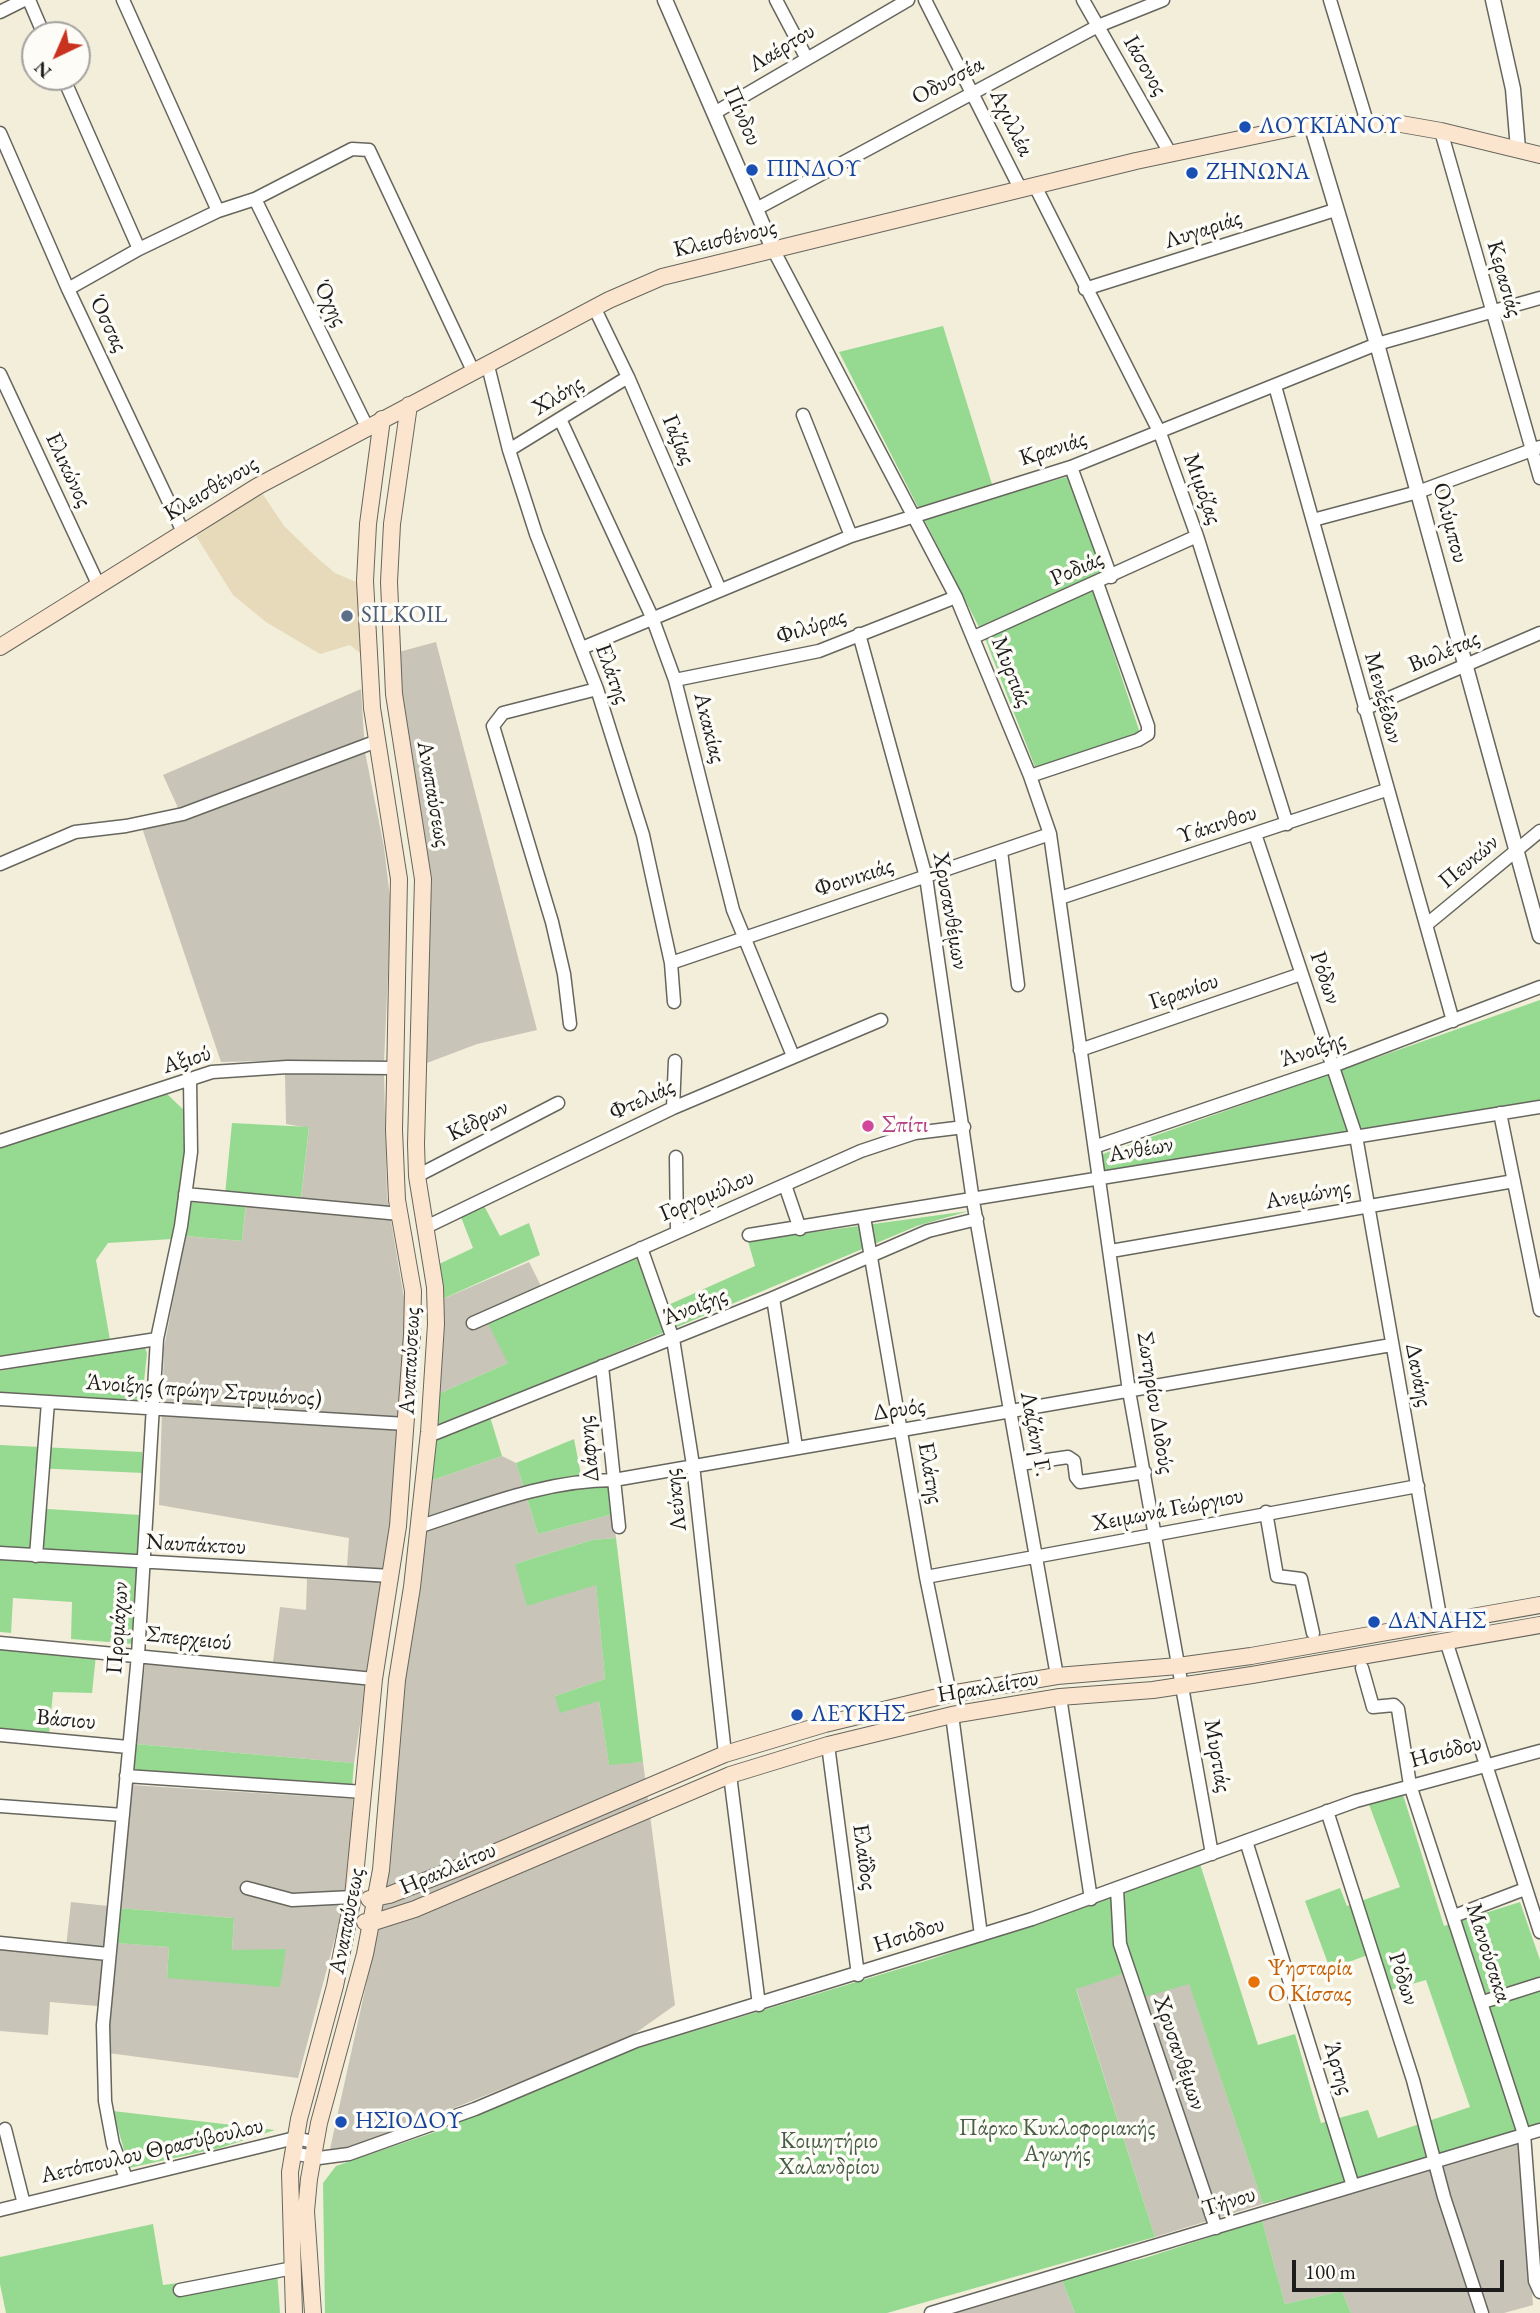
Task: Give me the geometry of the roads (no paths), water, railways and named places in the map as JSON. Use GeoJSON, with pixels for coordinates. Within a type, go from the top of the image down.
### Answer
{"type":"FeatureCollection","features":[{"type":"Feature","properties":{"kind":"main road","name":"Κλεισθένους"},"geometry":{"type":"LineString","coordinates":[[0,647],[258,486],[409,405],[662,277],[1170,153],[1311,124],[1367,122],[1441,131],[1540,155]]}},
{"type":"Feature","properties":{"kind":"main road","name":"Αναπαύσεως"},"geometry":{"type":"LineString","coordinates":[[313,2313],[306,2211],[313,2150],[352,2007],[376,1899],[397,1679],[429,1432],[436,1324],[435,1287],[417,1176],[416,1064],[423,879],[394,694],[389,582],[392,524],[409,405]]}},
{"type":"Feature","properties":{"kind":"main road","name":"Αναπαύσεως"},"geometry":{"type":"LineString","coordinates":[[295,2313],[289,2208],[294,2146],[320,2047],[353,1897],[374,1679],[391,1576],[406,1424],[413,1291],[400,1214],[394,1068],[399,879],[372,708],[365,570],[368,524],[382,419]]}},
{"type":"Feature","properties":{"kind":"main road","name":"Ηρακλείτου"},"geometry":{"type":"LineString","coordinates":[[353,1897],[376,1899],[463,1866],[725,1754],[825,1724],[950,1695],[1057,1676],[1178,1666],[1540,1605]]}},
{"type":"Feature","properties":{"kind":"main road","name":"Ηρακλείτου"},"geometry":{"type":"LineString","coordinates":[[349,1919],[371,1923],[415,1909],[730,1775],[828,1745],[952,1715],[1060,1697],[1184,1685],[1540,1625]]}},
{"type":"Feature","properties":{"kind":"street"},"geometry":{"type":"LineString","coordinates":[[0,12],[26,0],[37,21]]}},
{"type":"Feature","properties":{"kind":"street"},"geometry":{"type":"LineString","coordinates":[[123,0],[218,211]]}},
{"type":"Feature","properties":{"kind":"street","name":"Πίνδου"},"geometry":{"type":"LineString","coordinates":[[665,0],[775,251]]}},
{"type":"Feature","properties":{"kind":"street"},"geometry":{"type":"LineString","coordinates":[[776,0],[806,57]]}},
{"type":"Feature","properties":{"kind":"street","name":"Λαέρτου"},"geometry":{"type":"LineString","coordinates":[[716,112],[806,57],[908,0]]}},
{"type":"Feature","properties":{"kind":"street","name":"Αχιλλέα"},"geometry":{"type":"LineString","coordinates":[[925,0],[972,91],[1028,188]]}},
{"type":"Feature","properties":{"kind":"street","name":"Ιάσονος"},"geometry":{"type":"LineString","coordinates":[[1083,0],[1170,153]]}},
{"type":"Feature","properties":{"kind":"street","name":"Οδυσσέα"},"geometry":{"type":"LineString","coordinates":[[758,208],[972,91],[1098,26],[1163,0]]}},
{"type":"Feature","properties":{"kind":"street"},"geometry":{"type":"LineString","coordinates":[[1330,0],[1367,122]]}},
{"type":"Feature","properties":{"kind":"street"},"geometry":{"type":"LineString","coordinates":[[1493,0],[1513,89],[1518,149]]}},
{"type":"Feature","properties":{"kind":"street"},"geometry":{"type":"LineString","coordinates":[[69,91],[139,249]]}},
{"type":"Feature","properties":{"kind":"street","name":"Ολύμπου"},"geometry":{"type":"LineString","coordinates":[[1311,124],[1377,344],[1540,936]]}},
{"type":"Feature","properties":{"kind":"street","name":"Κερασιάς"},"geometry":{"type":"LineString","coordinates":[[1441,131],[1491,311],[1536,448],[1540,478]]}},
{"type":"Feature","properties":{"kind":"street","name":"Όσσας"},"geometry":{"type":"LineString","coordinates":[[0,134],[68,289],[183,532]]}},
{"type":"Feature","properties":{"kind":"street","name":"Ελάτης"},"geometry":{"type":"LineString","coordinates":[[255,199],[352,149],[363,147],[374,158],[481,369],[556,592],[582,648],[597,689],[643,835],[671,963],[674,1002]]}},
{"type":"Feature","properties":{"kind":"street","name":"Μιμόζας"},"geometry":{"type":"LineString","coordinates":[[1028,188],[1085,289],[1160,433],[1197,536],[1287,824]]}},
{"type":"Feature","properties":{"kind":"street"},"geometry":{"type":"LineString","coordinates":[[68,289],[139,249],[218,211],[255,199]]}},
{"type":"Feature","properties":{"kind":"street","name":"Όχης"},"geometry":{"type":"LineString","coordinates":[[255,199],[367,427]]}},
{"type":"Feature","properties":{"kind":"street","name":"Λυγαριάς"},"geometry":{"type":"LineString","coordinates":[[1085,289],[1335,210]]}},
{"type":"Feature","properties":{"kind":"street","name":"Μυρτιάς"},"geometry":{"type":"LineString","coordinates":[[775,251],[956,597],[1030,776],[1050,834],[1080,1050],[1097,1146]]}},
{"type":"Feature","properties":{"kind":"street","name":"Κρανιάς"},"geometry":{"type":"LineString","coordinates":[[582,648],[852,536],[912,514],[1071,467],[1377,344],[1540,298]]}},
{"type":"Feature","properties":{"kind":"street","name":"Γαζίας"},"geometry":{"type":"LineString","coordinates":[[595,309],[628,377],[720,590]]}},
{"type":"Feature","properties":{"kind":"street","name":"Ελικώνος"},"geometry":{"type":"LineString","coordinates":[[0,374],[98,584]]}},
{"type":"Feature","properties":{"kind":"street","name":"Χλόης"},"geometry":{"type":"LineString","coordinates":[[509,450],[628,377]]}},
{"type":"Feature","properties":{"kind":"street","name":"Μενεξέδων"},"geometry":{"type":"LineString","coordinates":[[1275,386],[1386,790],[1453,1021]]}},
{"type":"Feature","properties":{"kind":"street"},"geometry":{"type":"LineString","coordinates":[[803,415],[852,536]]}},
{"type":"Feature","properties":{"kind":"street","name":"Ακακίας"},"geometry":{"type":"LineString","coordinates":[[560,419],[652,617],[675,680],[733,910],[793,1056]]}},
{"type":"Feature","properties":{"kind":"street"},"geometry":{"type":"LineString","coordinates":[[1313,520],[1418,492],[1536,448]]}},
{"type":"Feature","properties":{"kind":"street"},"geometry":{"type":"LineString","coordinates":[[1071,467],[1111,577]]}},
{"type":"Feature","properties":{"kind":"street","name":"Ροδιάς"},"geometry":{"type":"LineString","coordinates":[[974,637],[1197,536]]}},
{"type":"Feature","properties":{"kind":"street"},"geometry":{"type":"LineString","coordinates":[[1030,776],[1138,740],[1148,734],[1148,726],[1097,583]]}},
{"type":"Feature","properties":{"kind":"street","name":"Φιλύρας"},"geometry":{"type":"LineString","coordinates":[[675,680],[819,651],[956,597]]}},
{"type":"Feature","properties":{"kind":"street","name":"Βιολέτας"},"geometry":{"type":"LineString","coordinates":[[1364,709],[1540,633]]}},
{"type":"Feature","properties":{"kind":"street","name":"Χρυσανθέμων"},"geometry":{"type":"LineString","coordinates":[[859,634],[926,877],[973,1201]]}},
{"type":"Feature","properties":{"kind":"street"},"geometry":{"type":"LineString","coordinates":[[570,1024],[564,974],[552,922],[493,726],[503,713],[597,689]]}},
{"type":"Feature","properties":{"kind":"street"},"geometry":{"type":"LineString","coordinates":[[0,864],[75,832],[126,826],[183,814],[377,741]]}},
{"type":"Feature","properties":{"kind":"street","name":"Υάκινθου"},"geometry":{"type":"LineString","coordinates":[[1060,898],[1386,790]]}},
{"type":"Feature","properties":{"kind":"street","name":"Πευκών"},"geometry":{"type":"LineString","coordinates":[[1426,925],[1540,831]]}},
{"type":"Feature","properties":{"kind":"street","name":"Φοινικιάς"},"geometry":{"type":"LineString","coordinates":[[671,963],[1050,834]]}},
{"type":"Feature","properties":{"kind":"street","name":"Ρόδων"},"geometry":{"type":"LineString","coordinates":[[1255,834],[1356,1136]]}},
{"type":"Feature","properties":{"kind":"street"},"geometry":{"type":"LineString","coordinates":[[1001,851],[1018,985]]}},
{"type":"Feature","properties":{"kind":"street","name":"Γερανίου"},"geometry":{"type":"LineString","coordinates":[[1080,1050],[1301,974]]}},
{"type":"Feature","properties":{"kind":"street","name":"Άνοιξης"},"geometry":{"type":"LineString","coordinates":[[1097,1146],[1333,1066],[1540,987]]}},
{"type":"Feature","properties":{"kind":"street","name":"Φτελιάς"},"geometry":{"type":"LineString","coordinates":[[425,1227],[673,1108],[881,1020]]}},
{"type":"Feature","properties":{"kind":"street"},"geometry":{"type":"LineString","coordinates":[[673,1108],[675,1061]]}},
{"type":"Feature","properties":{"kind":"street","name":"Αξιού"},"geometry":{"type":"LineString","coordinates":[[0,1141],[212,1072],[247,1068],[394,1068]]}},
{"type":"Feature","properties":{"kind":"street","name":"Προμάχων"},"geometry":{"type":"LineString","coordinates":[[126,2178],[113,2144],[104,2093],[103,2025],[138,1654],[157,1339],[185,1194],[193,1127],[190,1079]]}},
{"type":"Feature","properties":{"kind":"street","name":"Κέδρων"},"geometry":{"type":"LineString","coordinates":[[417,1176],[558,1103]]}},
{"type":"Feature","properties":{"kind":"street","name":"Ανθέων"},"geometry":{"type":"LineString","coordinates":[[749,1235],[973,1201],[1540,1107]]}},
{"type":"Feature","properties":{"kind":"street"},"geometry":{"type":"LineString","coordinates":[[1500,1112],[1540,1310]]}},
{"type":"Feature","properties":{"kind":"street","name":"Γοργομύλου"},"geometry":{"type":"LineString","coordinates":[[473,1322],[891,1140],[964,1127]]}},
{"type":"Feature","properties":{"kind":"street","name":"Δανάης"},"geometry":{"type":"LineString","coordinates":[[1356,1136],[1366,1206],[1441,1622]]}},
{"type":"Feature","properties":{"kind":"street","name":"Σωτηρίου Διδούς"},"geometry":{"type":"LineString","coordinates":[[1097,1146],[1129,1391],[1178,1666]]}},
{"type":"Feature","properties":{"kind":"street"},"geometry":{"type":"LineString","coordinates":[[676,1157],[677,1231]]}},
{"type":"Feature","properties":{"kind":"street","name":"Ανεμώνης"},"geometry":{"type":"LineString","coordinates":[[1111,1251],[1514,1181]]}},
{"type":"Feature","properties":{"kind":"street"},"geometry":{"type":"LineString","coordinates":[[785,1185],[800,1228]]}},
{"type":"Feature","properties":{"kind":"street"},"geometry":{"type":"LineString","coordinates":[[185,1194],[400,1214]]}},
{"type":"Feature","properties":{"kind":"street","name":"Λαζάνη Γ."},"geometry":{"type":"LineString","coordinates":[[973,1201],[1057,1676]]}},
{"type":"Feature","properties":{"kind":"street","name":"Ελάτης"},"geometry":{"type":"LineString","coordinates":[[864,1217],[926,1577],[950,1695]]}},
{"type":"Feature","properties":{"kind":"street","name":"Άνοιξης"},"geometry":{"type":"LineString","coordinates":[[429,1432],[436,1433],[673,1339],[928,1231],[976,1219]]}},
{"type":"Feature","properties":{"kind":"street","name":"Λεύκης"},"geometry":{"type":"LineString","coordinates":[[641,1248],[673,1339],[693,1465],[725,1754]]}},
{"type":"Feature","properties":{"kind":"street"},"geometry":{"type":"LineString","coordinates":[[773,1298],[796,1447]]}},
{"type":"Feature","properties":{"kind":"street"},"geometry":{"type":"LineString","coordinates":[[0,1363],[157,1339]]}},
{"type":"Feature","properties":{"kind":"street","name":"Δρυός"},"geometry":{"type":"LineString","coordinates":[[418,1527],[544,1487],[581,1480],[614,1479],[796,1447],[901,1432],[1391,1346]]}},
{"type":"Feature","properties":{"kind":"street","name":"Δάφνης"},"geometry":{"type":"LineString","coordinates":[[602,1366],[619,1527]]}},
{"type":"Feature","properties":{"kind":"street","name":"Άνοιξης (πρώην Στρυμόνος)"},"geometry":{"type":"LineString","coordinates":[[0,1399],[406,1424]]}},
{"type":"Feature","properties":{"kind":"street"},"geometry":{"type":"LineString","coordinates":[[36,1556],[48,1402]]}},
{"type":"Feature","properties":{"kind":"street"},"geometry":{"type":"LineString","coordinates":[[1020,1464],[1069,1457],[1074,1461],[1076,1477],[1080,1482],[1145,1472]]}},
{"type":"Feature","properties":{"kind":"street","name":"Χειμωνά Γεώργιου"},"geometry":{"type":"LineString","coordinates":[[926,1577],[1418,1486]]}},
{"type":"Feature","properties":{"kind":"street"},"geometry":{"type":"LineString","coordinates":[[1266,1512],[1277,1576],[1301,1579],[1312,1633]]}},
{"type":"Feature","properties":{"kind":"street","name":"Ναυπάκτου"},"geometry":{"type":"LineString","coordinates":[[0,1553],[144,1564],[391,1576]]}},
{"type":"Feature","properties":{"kind":"street"},"geometry":{"type":"LineString","coordinates":[[1446,1642],[1540,1932]]}},
{"type":"Feature","properties":{"kind":"street","name":"Σπερχειού"},"geometry":{"type":"LineString","coordinates":[[0,1643],[138,1654],[374,1679]]}},
{"type":"Feature","properties":{"kind":"street","name":"Μυρτιάς"},"geometry":{"type":"LineString","coordinates":[[1178,1666],[1184,1685],[1212,1854]]}},
{"type":"Feature","properties":{"kind":"street","name":"Μανούσακα"},"geometry":{"type":"LineString","coordinates":[[1362,1668],[1373,1707],[1394,1705],[1398,1709],[1410,1785],[1524,2134],[1539,2291]]}},
{"type":"Feature","properties":{"kind":"street"},"geometry":{"type":"LineString","coordinates":[[1060,1697],[1091,1899]]}},
{"type":"Feature","properties":{"kind":"street"},"geometry":{"type":"LineString","coordinates":[[952,1715],[981,1935]]}},
{"type":"Feature","properties":{"kind":"street","name":"Βάσιου"},"geometry":{"type":"LineString","coordinates":[[0,1735],[128,1747]]}},
{"type":"Feature","properties":{"kind":"street","name":"Ελαΐδος"},"geometry":{"type":"LineString","coordinates":[[828,1745],[858,1975]]}},
{"type":"Feature","properties":{"kind":"street","name":"Ησιόδου"},"geometry":{"type":"LineString","coordinates":[[294,2146],[349,2154],[475,2109],[608,2051],[858,1975],[1091,1899],[1327,1811],[1410,1785],[1540,1751]]}},
{"type":"Feature","properties":{"kind":"street"},"geometry":{"type":"LineString","coordinates":[[730,1775],[759,2005]]}},
{"type":"Feature","properties":{"kind":"street"},"geometry":{"type":"LineString","coordinates":[[126,1776],[364,1792]]}},
{"type":"Feature","properties":{"kind":"street"},"geometry":{"type":"LineString","coordinates":[[0,1806],[123,1815]]}},
{"type":"Feature","properties":{"kind":"street","name":"Ρόδων"},"geometry":{"type":"LineString","coordinates":[[1327,1811],[1413,2080],[1433,2161],[1482,2313]]}},
{"type":"Feature","properties":{"kind":"street","name":"Άρτης"},"geometry":{"type":"LineString","coordinates":[[1246,1841],[1353,2186]]}},
{"type":"Feature","properties":{"kind":"street"},"geometry":{"type":"LineString","coordinates":[[247,1888],[292,1899],[353,1897]]}},
{"type":"Feature","properties":{"kind":"street","name":"Χρυσανθέμων"},"geometry":{"type":"LineString","coordinates":[[1117,1889],[1120,1944],[1216,2228]]}},
{"type":"Feature","properties":{"kind":"street"},"geometry":{"type":"LineString","coordinates":[[1454,1916],[1525,1889]]}},
{"type":"Feature","properties":{"kind":"street"},"geometry":{"type":"LineString","coordinates":[[0,1943],[108,1954]]}},
{"type":"Feature","properties":{"kind":"street"},"geometry":{"type":"LineString","coordinates":[[1483,2002],[1540,1984]]}},
{"type":"Feature","properties":{"kind":"street"},"geometry":{"type":"LineString","coordinates":[[5,2129],[24,2204]]}},
{"type":"Feature","properties":{"kind":"street","name":"Τήνου"},"geometry":{"type":"LineString","coordinates":[[930,2313],[1540,2130]]}},
{"type":"Feature","properties":{"kind":"street","name":"Αετόπουλου Θρασύβουλου"},"geometry":{"type":"LineString","coordinates":[[0,2210],[126,2178],[294,2146]]}},
{"type":"Feature","properties":{"kind":"street"},"geometry":{"type":"LineString","coordinates":[[180,2290],[293,2268]]}},
{"type":"Feature","properties":{"kind":"place","name":"ΛΟΥΚΙΑΝΟΥ"},"geometry":{"type":"Point","coordinates":[1245,127]}},
{"type":"Feature","properties":{"kind":"place","name":"ΠΙΝΔΟΥ"},"geometry":{"type":"Point","coordinates":[752,170]}},
{"type":"Feature","properties":{"kind":"place","name":"ΖΗΝΩΝΑ"},"geometry":{"type":"Point","coordinates":[1192,173]}},
{"type":"Feature","properties":{"kind":"place","name":"SILKOIL"},"geometry":{"type":"Point","coordinates":[347,616]}},
{"type":"Feature","properties":{"kind":"place","name":"Σπίτι"},"geometry":{"type":"Point","coordinates":[868,1126]}},
{"type":"Feature","properties":{"kind":"place","name":"ΔΑΝΑΗΣ"},"geometry":{"type":"Point","coordinates":[1374,1622]}},
{"type":"Feature","properties":{"kind":"place","name":"ΛΕΥΚΗΣ"},"geometry":{"type":"Point","coordinates":[797,1715]}},
{"type":"Feature","properties":{"kind":"place","name":"Ψησταρία Ο Κίσσας"},"geometry":{"type":"Point","coordinates":[1254,1982]}},
{"type":"Feature","properties":{"kind":"place","name":"ΗΣΙΟΔΟΥ"},"geometry":{"type":"Point","coordinates":[341,2122]}},
{"type":"Feature","properties":{"kind":"park label","name":"Πάρκο Κυκλοφοριακής Αγωγής"},"geometry":{"type":"Point","coordinates":[1057,2142]}},
{"type":"Feature","properties":{"kind":"park label","name":"Κοιμητήριο Χαλανδρίου"},"geometry":{"type":"Point","coordinates":[829,2155]}}]}
